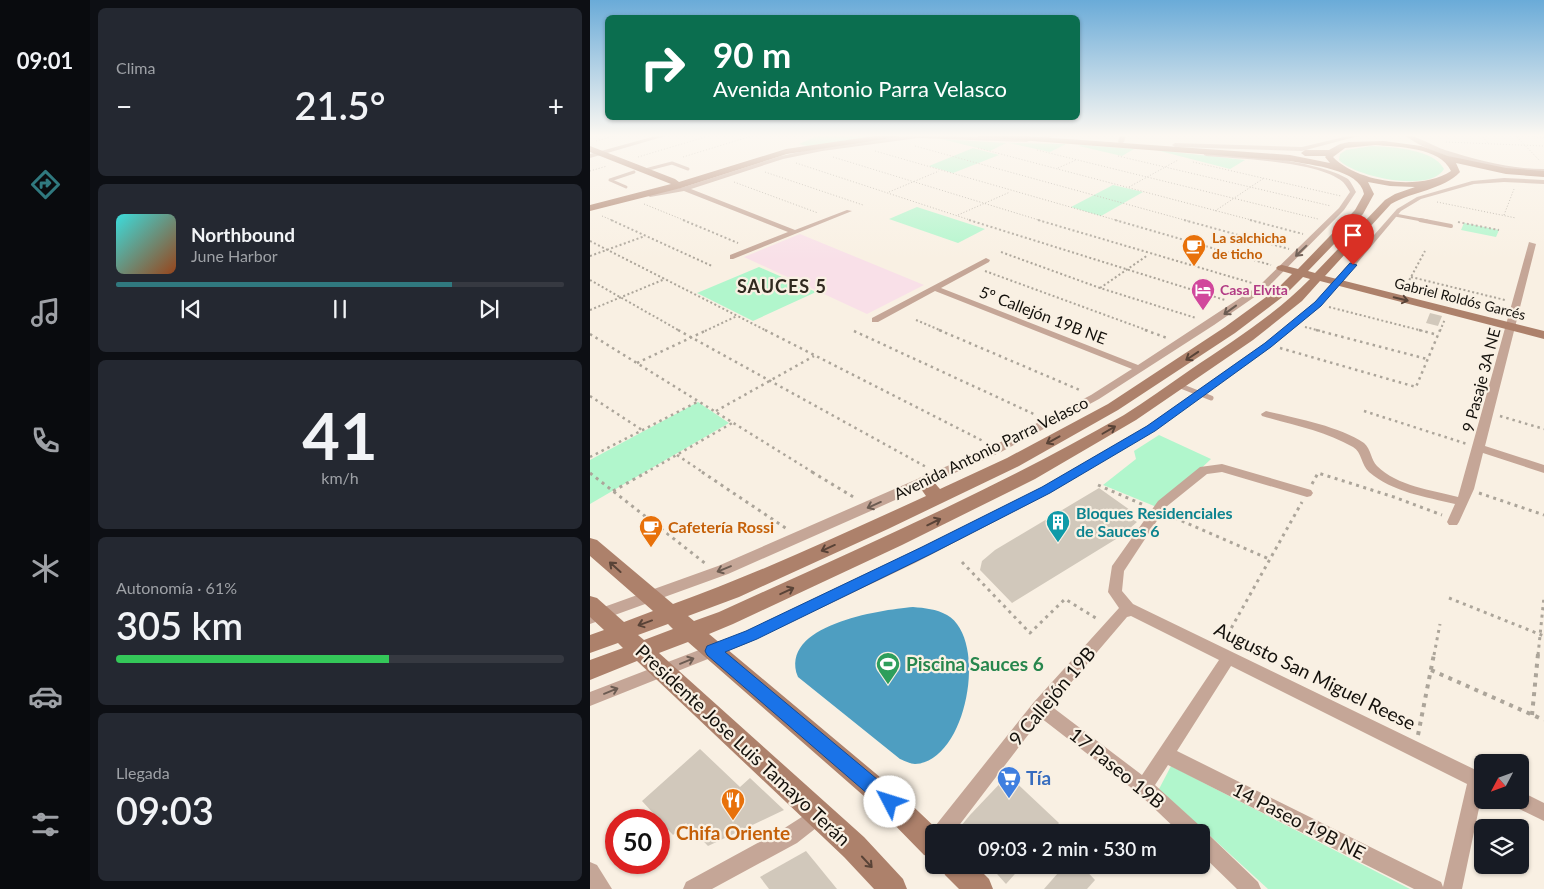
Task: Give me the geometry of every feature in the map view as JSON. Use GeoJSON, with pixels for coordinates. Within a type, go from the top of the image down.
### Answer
{"type":"FeatureCollection","features":[{"type":"Feature","properties":{"kind":"main road"},"geometry":{"type":"LineString","coordinates":[[645,176],[662,183],[678,185],[701,176]]}},
{"type":"Feature","properties":{"kind":"main road"},"geometry":{"type":"LineString","coordinates":[[659,176],[678,185]]}},
{"type":"Feature","properties":{"kind":"main road"},"geometry":{"type":"LineString","coordinates":[[592,210],[606,204],[706,176]]}},
{"type":"Feature","properties":{"kind":"main road","name":"Avenida Antonio Parra Velasco"},"geometry":{"type":"LineString","coordinates":[[590,644],[732,591],[1013,462],[1113,407],[1230,330],[1281,292],[1359,212],[1368,194],[1368,188],[1363,181],[1355,176]]}},
{"type":"Feature","properties":{"kind":"main road"},"geometry":{"type":"LineString","coordinates":[[1364,176],[1380,182],[1424,184],[1447,179],[1475,176]]}},
{"type":"Feature","properties":{"kind":"main road"},"geometry":{"type":"LineString","coordinates":[[590,670],[726,618],[769,599],[1029,475],[1131,417],[1248,337],[1298,298],[1388,202],[1398,196],[1450,176]]}},
{"type":"Feature","properties":{"kind":"main road"},"geometry":{"type":"LineString","coordinates":[[1507,176],[1544,180]]}},
{"type":"Feature","properties":{"kind":"main road"},"geometry":{"type":"LineString","coordinates":[[590,200],[662,183]]}},
{"type":"Feature","properties":{"kind":"main road"},"geometry":{"type":"LineString","coordinates":[[1316,236],[1332,239]]}},
{"type":"Feature","properties":{"kind":"main road","name":"Gabriel Roldós Garcés"},"geometry":{"type":"LineString","coordinates":[[1282,268],[1544,336]]}},
{"type":"Feature","properties":{"kind":"main road"},"geometry":{"type":"LineString","coordinates":[[933,478],[936,498]]}},
{"type":"Feature","properties":{"kind":"main road"},"geometry":{"type":"LineString","coordinates":[[590,545],[890,802],[925,835]]}},
{"type":"Feature","properties":{"kind":"main road","name":"Presidente Jose Luis Tamayo Terán"},"geometry":{"type":"LineString","coordinates":[[594,612],[640,650],[854,847],[893,889]]}},
{"type":"Feature","properties":{"kind":"main road"},"geometry":{"type":"LineString","coordinates":[[963,874],[979,889]]}},
{"type":"Feature","properties":{"kind":"street"},"geometry":{"type":"LineString","coordinates":[[606,204],[632,199],[678,185],[724,176]]}},
{"type":"Feature","properties":{"kind":"street"},"geometry":{"type":"LineString","coordinates":[[1337,176],[1349,182],[1353,192],[1350,198]]}},
{"type":"Feature","properties":{"kind":"street"},"geometry":{"type":"LineString","coordinates":[[590,699],[752,635],[901,564],[1046,490],[1205,396],[1318,304],[1395,215],[1403,207],[1419,198],[1474,182],[1544,180]]}},
{"type":"Feature","properties":{"kind":"street"},"geometry":{"type":"LineString","coordinates":[[678,185],[794,232]]}},
{"type":"Feature","properties":{"kind":"street","name":"Avenida Antonio Parra Velasco"},"geometry":{"type":"LineString","coordinates":[[594,612],[649,597],[717,572],[870,507],[997,449],[1095,397],[1211,323],[1263,286],[1316,236],[1350,198]]}},
{"type":"Feature","properties":{"kind":"street"},"geometry":{"type":"LineString","coordinates":[[734,257],[848,211]]}},
{"type":"Feature","properties":{"kind":"street","name":"9 Pasaje 3A NE"},"geometry":{"type":"LineString","coordinates":[[1454,521],[1468,489],[1532,244]]}},
{"type":"Feature","properties":{"kind":"street"},"geometry":{"type":"LineString","coordinates":[[875,320],[986,260]]}},
{"type":"Feature","properties":{"kind":"street","name":"5º Callejón 19B NE"},"geometry":{"type":"LineString","coordinates":[[934,288],[1140,369]]}},
{"type":"Feature","properties":{"kind":"street"},"geometry":{"type":"LineString","coordinates":[[1266,414],[1313,428],[1362,448],[1369,465],[1386,478],[1421,491],[1462,502]]}},
{"type":"Feature","properties":{"kind":"street"},"geometry":{"type":"LineString","coordinates":[[1478,448],[1544,469]]}},
{"type":"Feature","properties":{"kind":"street"},"geometry":{"type":"LineString","coordinates":[[1129,610],[1115,592],[1117,570],[1162,504],[1204,470],[1222,468],[1307,493]]}},
{"type":"Feature","properties":{"kind":"street","name":"9 Callejón 19B"},"geometry":{"type":"LineString","coordinates":[[949,824],[1040,707],[1122,613],[1129,610]]}},
{"type":"Feature","properties":{"kind":"street","name":"Augusto San Miguel Reese"},"geometry":{"type":"LineString","coordinates":[[1129,610],[1135,610],[1474,777]]}},
{"type":"Feature","properties":{"kind":"street"},"geometry":{"type":"LineString","coordinates":[[1144,787],[1224,654]]}},
{"type":"Feature","properties":{"kind":"street","name":"17 Paseo 19B"},"geometry":{"type":"LineString","coordinates":[[1040,707],[1144,787],[1183,824]]}},
{"type":"Feature","properties":{"kind":"street","name":"14 Paseo 19B NE"},"geometry":{"type":"LineString","coordinates":[[1165,754],[1434,889]]}},
{"type":"Feature","properties":{"kind":"street"},"geometry":{"type":"LineString","coordinates":[[1452,889],[1474,803]]}},
{"type":"Feature","properties":{"kind":"street"},"geometry":{"type":"LineString","coordinates":[[1529,805],[1544,812]]}},
{"type":"Feature","properties":{"kind":"street"},"geometry":{"type":"LineString","coordinates":[[693,889],[790,836],[819,815]]}},
{"type":"Feature","properties":{"kind":"street"},"geometry":{"type":"LineString","coordinates":[[1210,850],[1251,889]]}},
{"type":"Feature","properties":{"kind":"street"},"geometry":{"type":"LineString","coordinates":[[590,872],[602,889]]}},
{"type":"Feature","properties":{"kind":"lane"},"geometry":{"type":"LineString","coordinates":[[621,176],[610,180],[626,187]]}},
{"type":"Feature","properties":{"kind":"lane"},"geometry":{"type":"LineString","coordinates":[[1395,215],[1451,226]]}},
{"type":"Feature","properties":{"kind":"lane"},"geometry":{"type":"LineString","coordinates":[[1178,385],[1205,396]]}},
{"type":"Feature","properties":{"kind":"path"},"geometry":{"type":"LineString","coordinates":[[779,176],[863,206]]}},
{"type":"Feature","properties":{"kind":"path"},"geometry":{"type":"LineString","coordinates":[[839,176],[956,216],[1238,304]]}},
{"type":"Feature","properties":{"kind":"path"},"geometry":{"type":"LineString","coordinates":[[900,176],[1149,254],[1263,286]]}},
{"type":"Feature","properties":{"kind":"path"},"geometry":{"type":"LineString","coordinates":[[888,192],[925,176]]}},
{"type":"Feature","properties":{"kind":"path"},"geometry":{"type":"LineString","coordinates":[[961,176],[1282,268]]}},
{"type":"Feature","properties":{"kind":"path"},"geometry":{"type":"LineString","coordinates":[[1032,176],[1300,252]]}},
{"type":"Feature","properties":{"kind":"path"},"geometry":{"type":"LineString","coordinates":[[1084,176],[1316,236]]}},
{"type":"Feature","properties":{"kind":"path"},"geometry":{"type":"LineString","coordinates":[[1205,176],[1342,209]]}},
{"type":"Feature","properties":{"kind":"path"},"geometry":{"type":"LineString","coordinates":[[1257,176],[1350,198]]}},
{"type":"Feature","properties":{"kind":"path"},"geometry":{"type":"LineString","coordinates":[[1127,188],[1147,177],[1329,222]]}},
{"type":"Feature","properties":{"kind":"path"},"geometry":{"type":"LineString","coordinates":[[720,178],[831,218]]}},
{"type":"Feature","properties":{"kind":"path"},"geometry":{"type":"LineString","coordinates":[[1215,211],[1264,178]]}},
{"type":"Feature","properties":{"kind":"path"},"geometry":{"type":"LineString","coordinates":[[1504,215],[1518,181]]}},
{"type":"Feature","properties":{"kind":"path"},"geometry":{"type":"LineString","coordinates":[[956,216],[1011,192]]}},
{"type":"Feature","properties":{"kind":"path"},"geometry":{"type":"LineString","coordinates":[[1419,198],[1516,218]]}},
{"type":"Feature","properties":{"kind":"path"},"geometry":{"type":"LineString","coordinates":[[632,199],[751,249]]}},
{"type":"Feature","properties":{"kind":"path"},"geometry":{"type":"LineString","coordinates":[[592,210],[712,266]]}},
{"type":"Feature","properties":{"kind":"path"},"geometry":{"type":"LineString","coordinates":[[590,256],[645,236]]}},
{"type":"Feature","properties":{"kind":"path"},"geometry":{"type":"LineString","coordinates":[[590,241],[997,449]]}},
{"type":"Feature","properties":{"kind":"path"},"geometry":{"type":"LineString","coordinates":[[1399,298],[1425,251]]}},
{"type":"Feature","properties":{"kind":"path"},"geometry":{"type":"LineString","coordinates":[[1001,252],[1100,288],[1211,323]]}},
{"type":"Feature","properties":{"kind":"path"},"geometry":{"type":"LineString","coordinates":[[1100,288],[1149,254]]}},
{"type":"Feature","properties":{"kind":"path"},"geometry":{"type":"LineString","coordinates":[[973,267],[1180,343]]}},
{"type":"Feature","properties":{"kind":"path"},"geometry":{"type":"LineString","coordinates":[[1411,277],[1517,303]]}},
{"type":"Feature","properties":{"kind":"path"},"geometry":{"type":"LineString","coordinates":[[590,310],[665,279]]}},
{"type":"Feature","properties":{"kind":"path"},"geometry":{"type":"LineString","coordinates":[[590,280],[933,478]]}},
{"type":"Feature","properties":{"kind":"path"},"geometry":{"type":"LineString","coordinates":[[1318,304],[1438,335]]}},
{"type":"Feature","properties":{"kind":"path"},"geometry":{"type":"LineString","coordinates":[[1268,345],[1416,387],[1448,311]]}},
{"type":"Feature","properties":{"kind":"path"},"geometry":{"type":"LineString","coordinates":[[637,363],[737,316]]}},
{"type":"Feature","properties":{"kind":"path"},"geometry":{"type":"LineString","coordinates":[[916,320],[1095,397]]}},
{"type":"Feature","properties":{"kind":"path"},"geometry":{"type":"LineString","coordinates":[[1294,323],[1427,359]]}},
{"type":"Feature","properties":{"kind":"path"},"geometry":{"type":"LineString","coordinates":[[854,331],[1049,421]]}},
{"type":"Feature","properties":{"kind":"path"},"geometry":{"type":"LineString","coordinates":[[590,334],[870,507]]}},
{"type":"Feature","properties":{"kind":"path"},"geometry":{"type":"LineString","coordinates":[[716,411],[814,356]]}},
{"type":"Feature","properties":{"kind":"path"},"geometry":{"type":"LineString","coordinates":[[590,396],[642,430]]}},
{"type":"Feature","properties":{"kind":"path"},"geometry":{"type":"LineString","coordinates":[[590,457],[699,400]]}},
{"type":"Feature","properties":{"kind":"path"},"geometry":{"type":"LineString","coordinates":[[1364,411],[1478,448]]}},
{"type":"Feature","properties":{"kind":"path"},"geometry":{"type":"LineString","coordinates":[[1488,413],[1544,429]]}},
{"type":"Feature","properties":{"kind":"path"},"geometry":{"type":"LineString","coordinates":[[612,492],[734,422]]}},
{"type":"Feature","properties":{"kind":"path"},"geometry":{"type":"LineString","coordinates":[[677,455],[799,537]]}},
{"type":"Feature","properties":{"kind":"path"},"geometry":{"type":"LineString","coordinates":[[1224,654],[1269,559],[1318,472],[1394,497],[1454,521]]}},
{"type":"Feature","properties":{"kind":"path"},"geometry":{"type":"LineString","coordinates":[[590,474],[717,572]]}},
{"type":"Feature","properties":{"kind":"path"},"geometry":{"type":"LineString","coordinates":[[1098,485],[1269,559]]}},
{"type":"Feature","properties":{"kind":"path"},"geometry":{"type":"LineString","coordinates":[[1468,489],[1544,516]]}},
{"type":"Feature","properties":{"kind":"path"},"geometry":{"type":"LineString","coordinates":[[962,562],[1030,632],[1065,599],[1110,627]]}},
{"type":"Feature","properties":{"kind":"path"},"geometry":{"type":"LineString","coordinates":[[1532,715],[1542,635],[1544,597]]}},
{"type":"Feature","properties":{"kind":"path"},"geometry":{"type":"LineString","coordinates":[[1449,598],[1542,635]]}},
{"type":"Feature","properties":{"kind":"path"},"geometry":{"type":"LineString","coordinates":[[1415,749],[1440,624]]}},
{"type":"Feature","properties":{"kind":"path"},"geometry":{"type":"LineString","coordinates":[[1431,670],[1544,720]]}},
{"type":"Feature","properties":{"kind":"shaded area"},"geometry":{"type":"Polygon","coordinates":[[[800,234],[924,285],[867,314],[744,257],[800,234]]]}},
{"type":"Feature","properties":{"kind":"green space"},"geometry":{"type":"Polygon","coordinates":[[[1374,176],[1435,176],[1424,180],[1409,181],[1374,176]]]}},
{"type":"Feature","properties":{"kind":"green space"},"geometry":{"type":"Polygon","coordinates":[[[1113,185],[1143,192],[1101,216],[1071,207],[1113,185]]]}},
{"type":"Feature","properties":{"kind":"green space"},"geometry":{"type":"Polygon","coordinates":[[[917,207],[985,229],[958,243],[889,219],[917,207]]]}},
{"type":"Feature","properties":{"kind":"green space"},"geometry":{"type":"Polygon","coordinates":[[[1464,223],[1499,230],[1496,237],[1461,230],[1464,223]]]}},
{"type":"Feature","properties":{"kind":"green space"},"geometry":{"type":"Polygon","coordinates":[[[759,267],[816,292],[753,321],[697,293],[759,267]]]}},
{"type":"Feature","properties":{"kind":"green space"},"geometry":{"type":"Polygon","coordinates":[[[698,402],[729,423],[590,504],[590,460],[698,402]]]}},
{"type":"Feature","properties":{"kind":"green space"},"geometry":{"type":"Polygon","coordinates":[[[1159,435],[1211,459],[1159,508],[1103,485],[1136,459],[1134,451],[1159,435]]]}},
{"type":"Feature","properties":{"kind":"green space"},"geometry":{"type":"Polygon","coordinates":[[[1171,766],[1410,889],[1268,889],[1210,836],[1210,824],[1197,824],[1159,789],[1171,766]]]}},
{"type":"Feature","properties":{"kind":"water","name":"Piscina Sauces 6"},"geometry":{"type":"Polygon","coordinates":[[[913,607],[943,613],[960,628],[967,648],[969,672],[966,698],[959,722],[948,743],[933,758],[915,764],[900,759],[798,677],[796,659],[803,645],[817,633],[835,624],[878,612],[913,607]]]}},
{"type":"Feature","properties":{"kind":"building"},"geometry":{"type":"Polygon","coordinates":[[[1430,313],[1442,316],[1438,326],[1426,323],[1430,313]]]}},
{"type":"Feature","properties":{"kind":"building","name":"Bloques Residenciales de Sauces 6"},"geometry":{"type":"Polygon","coordinates":[[[1099,488],[1130,510],[1125,515],[1137,522],[1121,536],[1012,603],[980,570],[982,561],[995,550],[1099,488]]]}},
{"type":"Feature","properties":{"kind":"building"},"geometry":{"type":"Polygon","coordinates":[[[700,749],[740,787],[750,778],[784,810],[708,846],[686,823],[673,835],[670,832],[670,809],[649,809],[642,801],[700,749]]]}},
{"type":"Feature","properties":{"kind":"building","name":"Tía"},"geometry":{"type":"Polygon","coordinates":[[[1008,775],[1059,823],[963,824],[1008,775]]]}},
{"type":"Feature","properties":{"kind":"building"},"geometry":{"type":"Polygon","coordinates":[[[806,851],[837,889],[769,889],[760,877],[806,851]]]}},
{"type":"Feature","properties":{"kind":"building"},"geometry":{"type":"Polygon","coordinates":[[[997,874],[1015,874],[1006,884],[997,874]]]}},
{"type":"Feature","properties":{"kind":"building"},"geometry":{"type":"Polygon","coordinates":[[[1057,874],[1089,874],[1095,880],[1087,889],[1044,889],[1057,874]]]}},
{"type":"Feature","properties":{"kind":"place","name":"La salchicha de ticho"},"geometry":{"type":"Point","coordinates":[1194,267]}},
{"type":"Feature","properties":{"kind":"place","name":"Casa Elvita"},"geometry":{"type":"Point","coordinates":[1203,311]}},
{"type":"Feature","properties":{"kind":"place","name":"Bloques Residenciales de Sauces 6"},"geometry":{"type":"Point","coordinates":[1058,543]}},
{"type":"Feature","properties":{"kind":"place","name":"Cafetería Rossi"},"geometry":{"type":"Point","coordinates":[651,548]}},
{"type":"Feature","properties":{"kind":"place","name":"Piscina Sauces 6"},"geometry":{"type":"Point","coordinates":[888,685]}},
{"type":"Feature","properties":{"kind":"place","name":"Tía"},"geometry":{"type":"Point","coordinates":[1009,799]}},
{"type":"Feature","properties":{"kind":"place","name":"Chifa Oriente"},"geometry":{"type":"Point","coordinates":[733,821]}},
{"type":"Feature","properties":{"kind":"district","name":"SAUCES 5"},"geometry":{"type":"Point","coordinates":[782,287]}},
{"type":"Feature","properties":{"kind":"route"},"geometry":{"type":"LineString","coordinates":[[890,802],[713,651],[752,635],[927,551],[1046,490],[1151,428],[1268,345],[1318,304],[1353,265]]}}]}
